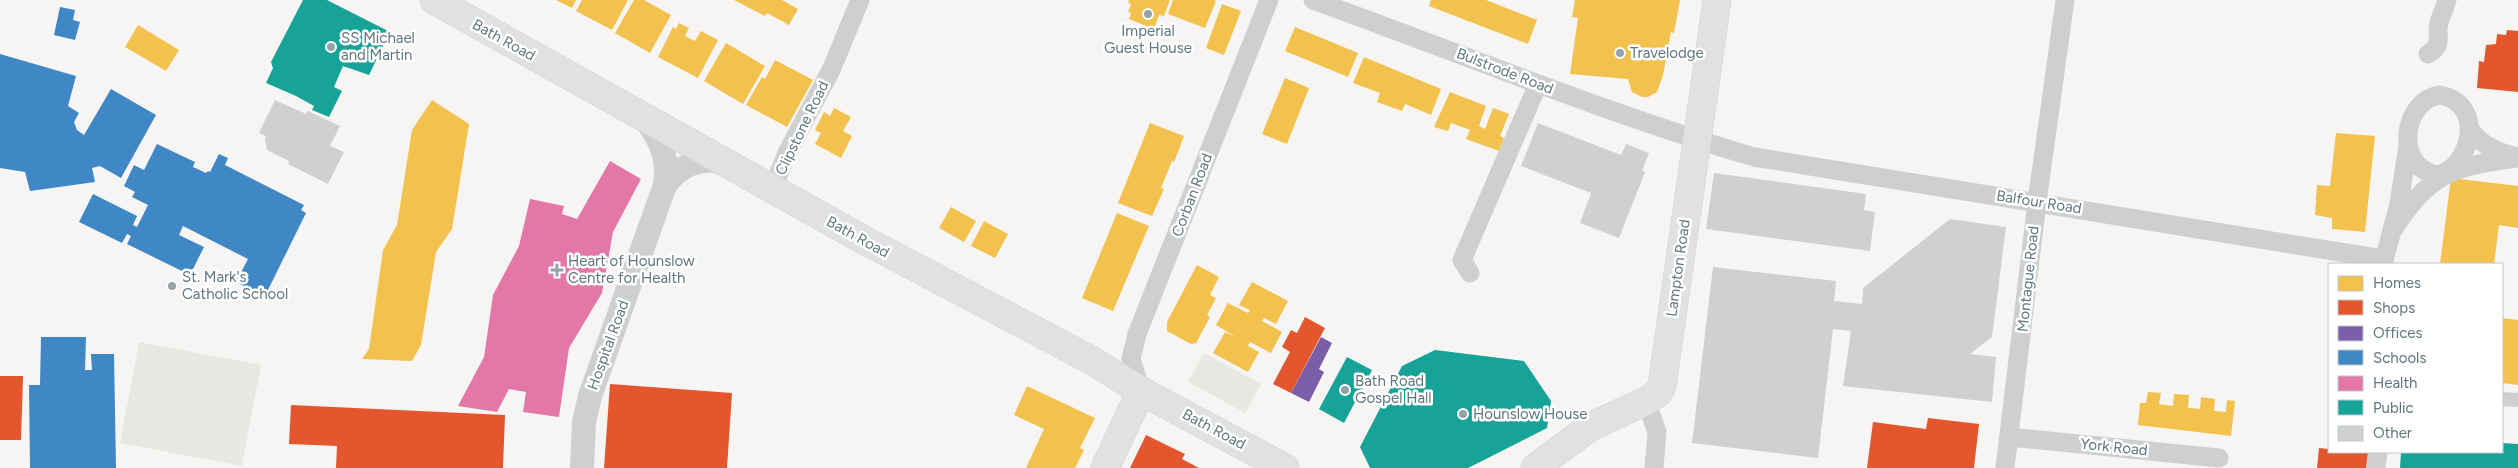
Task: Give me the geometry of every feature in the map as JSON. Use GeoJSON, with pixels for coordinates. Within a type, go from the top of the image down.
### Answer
{"type":"FeatureCollection","features":[{"type":"Feature","properties":{"kind":"main road","name":"Bath Road"},"geometry":{"type":"LineString","coordinates":[[434,0],[864,240],[1092,360],[1142,391],[1285,468]]}},
{"type":"Feature","properties":{"kind":"main road","name":"Lampton Road"},"geometry":{"type":"LineString","coordinates":[[1535,468],[1590,427],[1646,401],[1658,393],[1662,386],[1717,0]]}},
{"type":"Feature","properties":{"kind":"main road"},"geometry":{"type":"LineString","coordinates":[[1105,468],[1142,391]]}},
{"type":"Feature","properties":{"kind":"street","name":"Clipstone Road"},"geometry":{"type":"LineString","coordinates":[[772,188],[787,153],[831,77],[860,0]]}},
{"type":"Feature","properties":{"kind":"street","name":"Corban Road"},"geometry":{"type":"LineString","coordinates":[[1142,391],[1132,359],[1137,334],[1269,0]]}},
{"type":"Feature","properties":{"kind":"street","name":"Bulstrode Road"},"geometry":{"type":"LineString","coordinates":[[1313,0],[1538,84],[1696,140]]}},
{"type":"Feature","properties":{"kind":"street","name":"Montague Road"},"geometry":{"type":"LineString","coordinates":[[2005,468],[2037,202],[2065,0]]}},
{"type":"Feature","properties":{"kind":"street"},"geometry":{"type":"LineString","coordinates":[[2428,54],[2436,47],[2440,38],[2438,24],[2446,0]]}},
{"type":"Feature","properties":{"kind":"street"},"geometry":{"type":"LineString","coordinates":[[1470,273],[1462,260],[1538,84]]}},
{"type":"Feature","properties":{"kind":"street"},"geometry":{"type":"LineString","coordinates":[[2383,261],[2392,232],[2414,115],[2431,96],[2440,95],[2457,100],[2468,115],[2470,129],[2474,136],[2493,150],[2518,157]]}},
{"type":"Feature","properties":{"kind":"street","name":"Hospital Road"},"geometry":{"type":"LineString","coordinates":[[582,468],[584,422],[590,396],[665,185],[665,155],[653,129],[641,115]]}},
{"type":"Feature","properties":{"kind":"street"},"geometry":{"type":"LineString","coordinates":[[2392,232],[2422,191],[2458,161],[2470,129]]}},
{"type":"Feature","properties":{"kind":"street","name":"Balfour Road"},"geometry":{"type":"LineString","coordinates":[[1696,140],[1754,157],[2037,202],[2383,261]]}},
{"type":"Feature","properties":{"kind":"street"},"geometry":{"type":"LineString","coordinates":[[2408,146],[2414,164],[2419,169],[2436,175],[2518,157]]}},
{"type":"Feature","properties":{"kind":"street"},"geometry":{"type":"LineString","coordinates":[[665,185],[681,168],[693,162],[707,159],[724,162]]}},
{"type":"Feature","properties":{"kind":"street"},"geometry":{"type":"LineString","coordinates":[[2503,399],[2518,400]]}},
{"type":"Feature","properties":{"kind":"street"},"geometry":{"type":"LineString","coordinates":[[1646,401],[1656,432],[1654,468]]}},
{"type":"Feature","properties":{"kind":"street","name":"York Road"},"geometry":{"type":"LineString","coordinates":[[2009,437],[2219,458]]}},
{"type":"Feature","properties":{"kind":"street"},"geometry":{"type":"LineString","coordinates":[[2376,468],[2378,453]]}},
{"type":"Feature","properties":{"kind":"shaded area"},"geometry":{"type":"Polygon","coordinates":[[[139,342],[261,365],[242,466],[120,443],[139,342]]]}},
{"type":"Feature","properties":{"kind":"shaded area"},"geometry":{"type":"Polygon","coordinates":[[[1204,353],[1261,384],[1245,413],[1188,382],[1204,353]]]}},
{"type":"Feature","properties":{"kind":"building: Homes"},"geometry":{"type":"Polygon","coordinates":[[[556,0],[576,0],[572,8],[556,0]]]}},
{"type":"Feature","properties":{"kind":"building: Homes"},"geometry":{"type":"Polygon","coordinates":[[[582,0],[628,0],[612,30],[576,11],[582,0]]]}},
{"type":"Feature","properties":{"kind":"building: Homes"},"geometry":{"type":"Polygon","coordinates":[[[634,0],[644,0],[671,15],[650,53],[615,33],[634,0]]]}},
{"type":"Feature","properties":{"kind":"building: Homes"},"geometry":{"type":"Polygon","coordinates":[[[734,0],[782,0],[798,9],[789,25],[767,13],[765,16],[734,0]]]}},
{"type":"Feature","properties":{"kind":"building: Homes","name":"Imperial Guest House"},"geometry":{"type":"Polygon","coordinates":[[[1129,0],[1170,0],[1164,16],[1159,15],[1154,29],[1129,19],[1131,13],[1128,12],[1131,4],[1128,3],[1129,0]]]}},
{"type":"Feature","properties":{"kind":"building: Homes"},"geometry":{"type":"Polygon","coordinates":[[[1173,0],[1216,1],[1205,28],[1168,14],[1173,0]]]}},
{"type":"Feature","properties":{"kind":"building: Homes"},"geometry":{"type":"Polygon","coordinates":[[[1431,0],[1486,0],[1537,20],[1528,44],[1429,6],[1431,0]]]}},
{"type":"Feature","properties":{"kind":"building: Homes","name":"Travelodge"},"geometry":{"type":"Polygon","coordinates":[[[1575,0],[1680,0],[1674,33],[1671,32],[1663,75],[1657,92],[1648,97],[1642,97],[1632,92],[1628,79],[1570,74],[1578,18],[1572,17],[1575,0]]]}},
{"type":"Feature","properties":{"kind":"building: Homes"},"geometry":{"type":"Polygon","coordinates":[[[1222,4],[1241,11],[1224,55],[1206,48],[1222,4]]]}},
{"type":"Feature","properties":{"kind":"building: Homes"},"geometry":{"type":"Polygon","coordinates":[[[679,23],[689,28],[685,36],[695,41],[701,31],[718,40],[698,78],[658,57],[673,27],[676,29],[679,23]]]}},
{"type":"Feature","properties":{"kind":"building: Homes"},"geometry":{"type":"Polygon","coordinates":[[[138,25],[179,50],[166,71],[125,47],[138,25]]]}},
{"type":"Feature","properties":{"kind":"building: Homes"},"geometry":{"type":"Polygon","coordinates":[[[1295,27],[1358,53],[1348,77],[1285,51],[1295,27]]]}},
{"type":"Feature","properties":{"kind":"building: Homes"},"geometry":{"type":"Polygon","coordinates":[[[726,43],[765,66],[743,104],[704,81],[726,43]]]}},
{"type":"Feature","properties":{"kind":"building: Homes"},"geometry":{"type":"Polygon","coordinates":[[[1364,57],[1441,89],[1431,115],[1405,104],[1402,111],[1377,102],[1380,93],[1353,83],[1364,57]]]}},
{"type":"Feature","properties":{"kind":"building: Homes"},"geometry":{"type":"Polygon","coordinates":[[[775,60],[813,80],[787,127],[746,105],[762,77],[765,79],[775,60]]]}},
{"type":"Feature","properties":{"kind":"building: Homes"},"geometry":{"type":"Polygon","coordinates":[[[1285,78],[1309,88],[1287,144],[1262,134],[1285,78]]]}},
{"type":"Feature","properties":{"kind":"building: Homes"},"geometry":{"type":"Polygon","coordinates":[[[1450,92],[1486,106],[1479,126],[1485,129],[1493,108],[1509,114],[1500,136],[1504,138],[1499,151],[1466,139],[1470,130],[1451,123],[1448,131],[1434,127],[1450,92]]]}},
{"type":"Feature","properties":{"kind":"building: Homes"},"geometry":{"type":"Polygon","coordinates":[[[432,100],[469,124],[452,229],[436,252],[421,345],[412,361],[362,359],[369,349],[383,250],[397,225],[412,130],[432,100]]]}},
{"type":"Feature","properties":{"kind":"building: Homes"},"geometry":{"type":"Polygon","coordinates":[[[834,108],[851,117],[843,131],[852,136],[841,158],[815,144],[821,133],[815,130],[824,112],[830,116],[834,108]]]}},
{"type":"Feature","properties":{"kind":"building: Homes"},"geometry":{"type":"Polygon","coordinates":[[[1150,123],[1184,136],[1161,188],[1164,189],[1152,216],[1118,203],[1150,123]]]}},
{"type":"Feature","properties":{"kind":"building: Homes"},"geometry":{"type":"Polygon","coordinates":[[[2336,133],[2375,136],[2365,232],[2332,229],[2332,218],[2315,215],[2317,185],[2330,186],[2336,133]]]}},
{"type":"Feature","properties":{"kind":"building: Homes"},"geometry":{"type":"Polygon","coordinates":[[[2451,178],[2518,186],[2518,228],[2499,225],[2494,263],[2440,263],[2451,178]]]}},
{"type":"Feature","properties":{"kind":"building: Homes"},"geometry":{"type":"Polygon","coordinates":[[[951,207],[976,221],[964,242],[939,228],[951,207]]]}},
{"type":"Feature","properties":{"kind":"building: Homes"},"geometry":{"type":"Polygon","coordinates":[[[1117,213],[1149,226],[1113,311],[1082,298],[1117,213]]]}},
{"type":"Feature","properties":{"kind":"building: Homes"},"geometry":{"type":"Polygon","coordinates":[[[984,221],[1008,234],[995,258],[971,246],[984,221]]]}},
{"type":"Feature","properties":{"kind":"building: Homes"},"geometry":{"type":"Polygon","coordinates":[[[1197,265],[1219,277],[1210,295],[1216,298],[1207,315],[1210,317],[1196,343],[1191,344],[1167,331],[1167,322],[1197,265]]]}},
{"type":"Feature","properties":{"kind":"building: Homes"},"geometry":{"type":"Polygon","coordinates":[[[1252,282],[1288,301],[1276,324],[1264,318],[1262,321],[1282,332],[1271,353],[1250,342],[1248,346],[1259,352],[1248,372],[1213,353],[1225,332],[1236,337],[1216,325],[1228,303],[1248,313],[1250,310],[1239,305],[1252,282]]]}},
{"type":"Feature","properties":{"kind":"building: Homes"},"geometry":{"type":"Polygon","coordinates":[[[2503,318],[2518,320],[2518,385],[2503,383],[2503,318]]]}},
{"type":"Feature","properties":{"kind":"building: Homes"},"geometry":{"type":"Polygon","coordinates":[[[1027,386],[1095,418],[1080,448],[1084,450],[1075,468],[1026,468],[1044,429],[1014,415],[1027,386]]]}},
{"type":"Feature","properties":{"kind":"building: Homes"},"geometry":{"type":"Polygon","coordinates":[[[2148,392],[2161,393],[2159,404],[2173,406],[2174,394],[2189,395],[2188,408],[2200,409],[2201,397],[2215,399],[2214,411],[2226,412],[2227,400],[2235,401],[2231,436],[2138,425],[2140,403],[2146,403],[2148,392]]]}},
{"type":"Feature","properties":{"kind":"building: Shops"},"geometry":{"type":"Polygon","coordinates":[[[2507,30],[2518,31],[2518,92],[2477,88],[2479,61],[2484,62],[2486,45],[2496,44],[2497,34],[2506,35],[2507,30]]]}},
{"type":"Feature","properties":{"kind":"building: Shops"},"geometry":{"type":"Polygon","coordinates":[[[1305,317],[1325,328],[1291,393],[1273,384],[1290,352],[1282,347],[1291,330],[1297,333],[1305,317]]]}},
{"type":"Feature","properties":{"kind":"building: Shops"},"geometry":{"type":"Polygon","coordinates":[[[0,376],[23,376],[21,440],[0,440],[0,376]]]}},
{"type":"Feature","properties":{"kind":"building: Shops"},"geometry":{"type":"Polygon","coordinates":[[[610,384],[732,393],[727,468],[604,468],[610,384]]]}},
{"type":"Feature","properties":{"kind":"building: Shops"},"geometry":{"type":"Polygon","coordinates":[[[291,405],[505,415],[503,468],[336,468],[337,446],[289,444],[291,405]]]}},
{"type":"Feature","properties":{"kind":"building: Shops"},"geometry":{"type":"Polygon","coordinates":[[[1928,418],[1979,424],[1974,468],[1867,468],[1873,422],[1926,429],[1928,418]]]}},
{"type":"Feature","properties":{"kind":"building: Shops"},"geometry":{"type":"Polygon","coordinates":[[[1146,435],[1185,454],[1182,459],[1199,468],[1130,468],[1146,435]]]}},
{"type":"Feature","properties":{"kind":"building: Shops"},"geometry":{"type":"Polygon","coordinates":[[[2319,448],[2328,449],[2328,453],[2368,453],[2366,468],[2317,468],[2319,448]]]}},
{"type":"Feature","properties":{"kind":"building: Offices"},"geometry":{"type":"Polygon","coordinates":[[[1321,337],[1332,343],[1319,369],[1324,372],[1309,402],[1291,393],[1321,337]]]}},
{"type":"Feature","properties":{"kind":"building: Schools"},"geometry":{"type":"Polygon","coordinates":[[[60,7],[75,10],[73,20],[80,22],[75,40],[54,35],[60,7]]]}},
{"type":"Feature","properties":{"kind":"building: Schools"},"geometry":{"type":"Polygon","coordinates":[[[0,54],[76,76],[68,106],[79,113],[74,122],[77,130],[84,135],[111,89],[156,115],[121,178],[100,166],[92,168],[95,182],[30,191],[25,172],[0,168],[0,54]]]}},
{"type":"Feature","properties":{"kind":"building: Schools"},"geometry":{"type":"Polygon","coordinates":[[[157,144],[195,162],[193,167],[206,173],[210,172],[219,154],[228,158],[225,165],[304,205],[301,210],[306,213],[265,296],[236,282],[248,259],[183,226],[179,235],[204,247],[190,275],[127,244],[131,236],[127,234],[122,243],[79,222],[93,194],[137,216],[133,225],[137,227],[148,205],[132,197],[135,192],[124,186],[134,165],[144,170],[157,144]]]}},
{"type":"Feature","properties":{"kind":"building: Schools"},"geometry":{"type":"Polygon","coordinates":[[[41,337],[86,337],[85,370],[92,370],[91,354],[114,354],[116,468],[30,468],[29,385],[40,385],[41,337]]]}},
{"type":"Feature","properties":{"kind":"building: Health","name":"Heart of Hounslow Centre for Health"},"geometry":{"type":"Polygon","coordinates":[[[610,161],[641,179],[613,232],[602,293],[569,348],[559,417],[523,412],[526,392],[509,389],[497,412],[458,406],[484,357],[493,295],[519,246],[530,199],[564,206],[562,214],[577,219],[610,161]]]}},
{"type":"Feature","properties":{"kind":"building: Public","name":"SS Michael and Martin"},"geometry":{"type":"Polygon","coordinates":[[[303,0],[327,0],[390,32],[369,75],[343,66],[334,87],[342,91],[329,117],[312,110],[314,106],[296,96],[266,83],[273,68],[271,62],[303,0]]]}},
{"type":"Feature","properties":{"kind":"building: Public","name":"Hounslow House"},"geometry":{"type":"Polygon","coordinates":[[[1435,350],[1524,361],[1551,401],[1547,428],[1468,468],[1370,468],[1360,447],[1402,366],[1435,350]]]}},
{"type":"Feature","properties":{"kind":"building: Public","name":"Bath Road Gospel Hall"},"geometry":{"type":"Polygon","coordinates":[[[1347,357],[1372,370],[1344,423],[1319,409],[1347,357]]]}},
{"type":"Feature","properties":{"kind":"building: Public"},"geometry":{"type":"Polygon","coordinates":[[[2503,443],[2518,444],[2518,468],[2400,468],[2401,453],[2503,453],[2503,443]]]}},
{"type":"Feature","properties":{"kind":"building: Other"},"geometry":{"type":"Polygon","coordinates":[[[275,100],[306,114],[308,111],[340,126],[330,146],[344,152],[328,184],[288,164],[289,161],[267,150],[266,136],[259,133],[275,100]]]}},
{"type":"Feature","properties":{"kind":"building: Other"},"geometry":{"type":"Polygon","coordinates":[[[1538,123],[1621,155],[1626,144],[1649,153],[1642,171],[1645,172],[1619,238],[1580,223],[1591,193],[1521,166],[1538,123]]]}},
{"type":"Feature","properties":{"kind":"building: Other"},"geometry":{"type":"Polygon","coordinates":[[[1714,173],[1866,194],[1864,210],[1875,212],[1870,251],[1706,229],[1714,173]]]}},
{"type":"Feature","properties":{"kind":"building: Other"},"geometry":{"type":"Polygon","coordinates":[[[1950,219],[2006,227],[1992,337],[1970,354],[1996,357],[1992,402],[1843,386],[1851,331],[1833,329],[1818,458],[1692,443],[1713,267],[1836,281],[1834,301],[1862,304],[1863,288],[1950,219]]]}},
{"type":"Feature","properties":{"kind":"place","name":"Imperial Guest House"},"geometry":{"type":"Point","coordinates":[1148,14]}},
{"type":"Feature","properties":{"kind":"place","name":"SS Michael and Martin"},"geometry":{"type":"Point","coordinates":[331,47]}},
{"type":"Feature","properties":{"kind":"place","name":"Travelodge"},"geometry":{"type":"Point","coordinates":[1620,53]}},
{"type":"Feature","properties":{"kind":"place","name":"Heart of Hounslow Centre for Health"},"geometry":{"type":"Point","coordinates":[557,270]}},
{"type":"Feature","properties":{"kind":"place","name":"St. Mark's Catholic School"},"geometry":{"type":"Point","coordinates":[172,286]}},
{"type":"Feature","properties":{"kind":"place","name":"Bath Road Gospel Hall"},"geometry":{"type":"Point","coordinates":[1345,390]}},
{"type":"Feature","properties":{"kind":"place","name":"Hounslow House"},"geometry":{"type":"Point","coordinates":[1463,414]}}]}
